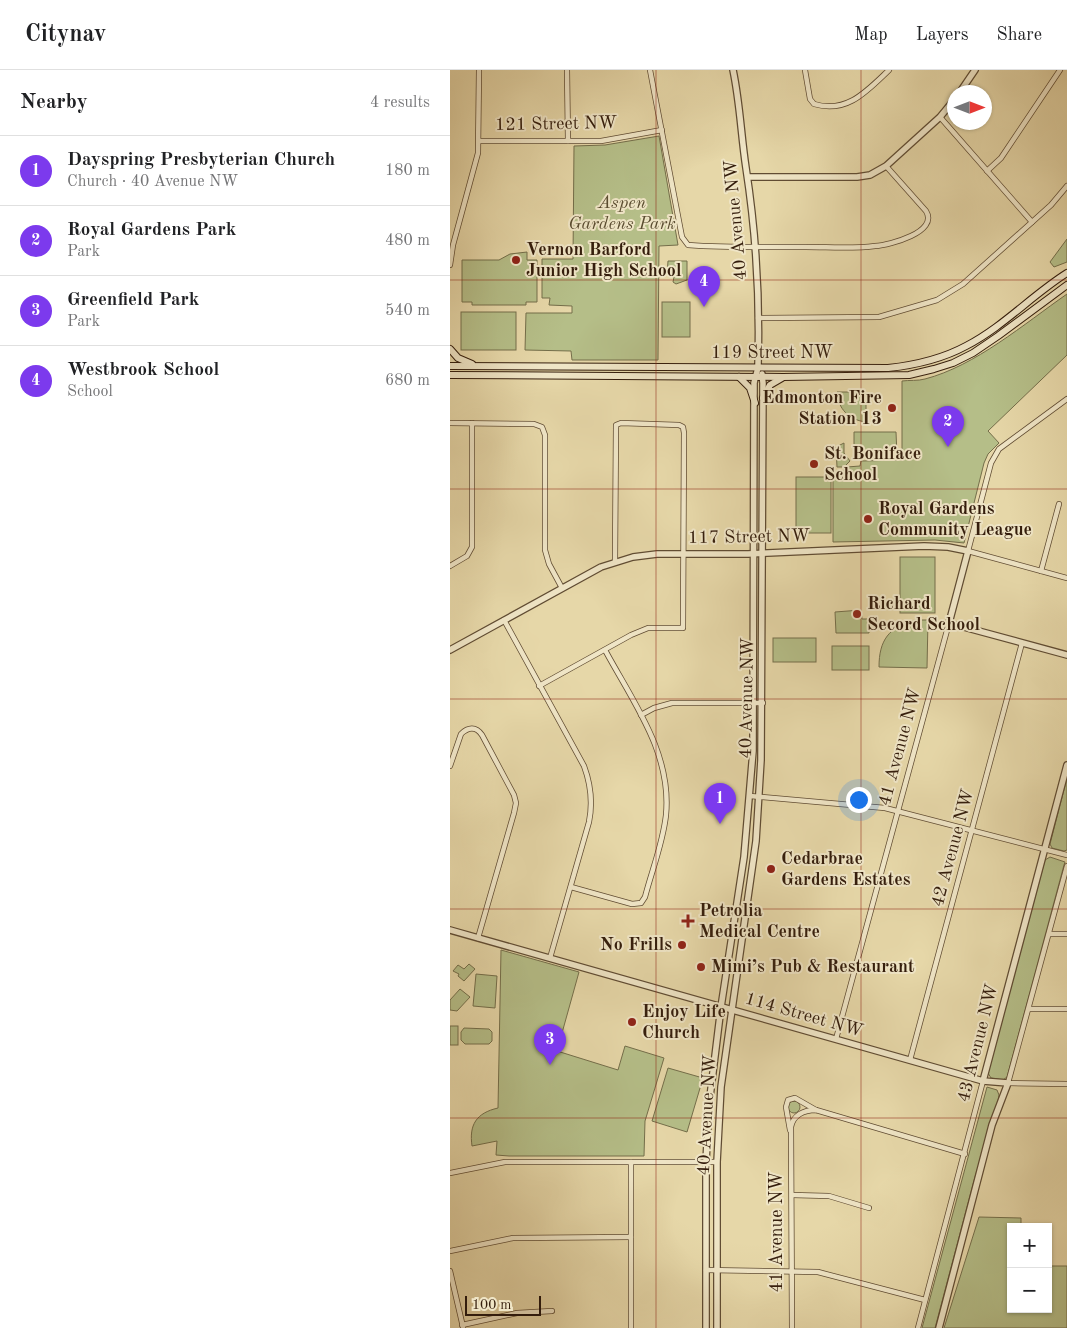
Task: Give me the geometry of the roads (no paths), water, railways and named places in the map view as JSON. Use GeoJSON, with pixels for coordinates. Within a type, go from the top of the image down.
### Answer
{"type":"FeatureCollection","features":[{"type":"Feature","properties":{"kind":"main road","name":"119 Street NW"},"geometry":{"type":"LineString","coordinates":[[450,366],[888,368],[932,360],[968,345],[993,329],[1067,273]]}},
{"type":"Feature","properties":{"kind":"main road","name":"119 Street NW"},"geometry":{"type":"LineString","coordinates":[[450,375],[783,377],[909,375],[934,369],[973,353],[1067,284]]}},
{"type":"Feature","properties":{"kind":"main road"},"geometry":{"type":"LineString","coordinates":[[450,349],[458,358],[478,366]]}},
{"type":"Feature","properties":{"kind":"main road"},"geometry":{"type":"LineString","coordinates":[[739,377],[750,388],[754,403]]}},
{"type":"Feature","properties":{"kind":"main road"},"geometry":{"type":"LineString","coordinates":[[763,398],[770,385],[783,377]]}},
{"type":"Feature","properties":{"kind":"street"},"geometry":{"type":"LineString","coordinates":[[450,265],[453,245],[478,153],[479,70]]}},
{"type":"Feature","properties":{"kind":"street"},"geometry":{"type":"LineString","coordinates":[[567,70],[568,141]]}},
{"type":"Feature","properties":{"kind":"street"},"geometry":{"type":"LineString","coordinates":[[650,70],[682,237],[688,245],[719,247],[869,247],[883,245],[913,235],[928,224],[929,217],[926,211],[886,166]]}},
{"type":"Feature","properties":{"kind":"street","name":"40 Avenue NW"},"geometry":{"type":"LineString","coordinates":[[706,1328],[706,1162],[709,1105],[721,1007],[744,857],[750,796],[754,703],[754,403],[755,377],[758,368],[758,318],[755,247],[748,177],[741,112],[733,70]]}},
{"type":"Feature","properties":{"kind":"street"},"geometry":{"type":"LineString","coordinates":[[805,70],[810,99],[814,104],[841,106],[849,104],[856,99],[889,70]]}},
{"type":"Feature","properties":{"kind":"street"},"geometry":{"type":"LineString","coordinates":[[965,85],[975,70]]}},
{"type":"Feature","properties":{"kind":"street"},"geometry":{"type":"LineString","coordinates":[[987,171],[1001,158],[1060,70]]}},
{"type":"Feature","properties":{"kind":"street"},"geometry":{"type":"LineString","coordinates":[[748,177],[862,177],[875,174],[940,117],[947,108]]}},
{"type":"Feature","properties":{"kind":"street"},"geometry":{"type":"LineString","coordinates":[[940,117],[1032,222]]}},
{"type":"Feature","properties":{"kind":"street","name":"121 Street NW"},"geometry":{"type":"LineString","coordinates":[[479,141],[614,140],[662,130]]}},
{"type":"Feature","properties":{"kind":"street"},"geometry":{"type":"LineString","coordinates":[[758,318],[879,317],[937,300],[963,284],[1051,205],[1067,186]]}},
{"type":"Feature","properties":{"kind":"street","name":"40 Avenue NW"},"geometry":{"type":"LineString","coordinates":[[717,1328],[718,1162],[721,1087],[756,841],[760,796],[763,703],[763,377],[758,368]]}},
{"type":"Feature","properties":{"kind":"street","name":"41 Avenue NW"},"geometry":{"type":"LineString","coordinates":[[836,1039],[899,811],[991,463],[999,449],[1067,399]]}},
{"type":"Feature","properties":{"kind":"street"},"geometry":{"type":"LineString","coordinates":[[540,686],[648,628],[683,628],[684,433],[681,426],[674,423],[621,423],[616,426],[615,561]]}},
{"type":"Feature","properties":{"kind":"street"},"geometry":{"type":"LineString","coordinates":[[450,424],[534,424],[542,427],[545,435],[545,550],[549,564],[562,588]]}},
{"type":"Feature","properties":{"kind":"street"},"geometry":{"type":"LineString","coordinates":[[450,566],[470,554],[472,547],[472,424]]}},
{"type":"Feature","properties":{"kind":"street"},"geometry":{"type":"LineString","coordinates":[[1042,571],[1059,504]]}},
{"type":"Feature","properties":{"kind":"street","name":"117 Street NW"},"geometry":{"type":"LineString","coordinates":[[450,650],[596,570],[615,561],[649,554],[762,553],[924,546],[948,547],[1067,578]]}},
{"type":"Feature","properties":{"kind":"street"},"geometry":{"type":"LineString","coordinates":[[504,620],[584,766],[590,785],[590,814],[550,958]]}},
{"type":"Feature","properties":{"kind":"street"},"geometry":{"type":"LineString","coordinates":[[949,623],[1067,655]]}},
{"type":"Feature","properties":{"kind":"street","name":"42 Avenue NW"},"geometry":{"type":"LineString","coordinates":[[910,1060],[1022,643]]}},
{"type":"Feature","properties":{"kind":"street"},"geometry":{"type":"LineString","coordinates":[[571,887],[632,904],[641,903],[645,897],[666,815],[664,777],[654,740],[605,650]]}},
{"type":"Feature","properties":{"kind":"street"},"geometry":{"type":"LineString","coordinates":[[641,715],[660,706],[678,703],[763,703]]}},
{"type":"Feature","properties":{"kind":"street"},"geometry":{"type":"LineString","coordinates":[[450,766],[458,737],[464,731],[473,728],[478,730],[482,734],[514,795],[516,803],[478,938]]}},
{"type":"Feature","properties":{"kind":"street","name":"43 Avenue NW"},"geometry":{"type":"LineString","coordinates":[[918,1328],[1067,765]]}},
{"type":"Feature","properties":{"kind":"street"},"geometry":{"type":"LineString","coordinates":[[750,796],[863,805],[899,811],[1067,855]]}},
{"type":"Feature","properties":{"kind":"street","name":"43 Avenue NW"},"geometry":{"type":"LineString","coordinates":[[939,1328],[992,1125],[1008,1084],[1067,866]]}},
{"type":"Feature","properties":{"kind":"street","name":"114 Street NW"},"geometry":{"type":"LineString","coordinates":[[450,930],[983,1081],[1008,1084],[1067,1084]]}},
{"type":"Feature","properties":{"kind":"street"},"geometry":{"type":"LineString","coordinates":[[1049,934],[1067,934]]}},
{"type":"Feature","properties":{"kind":"street"},"geometry":{"type":"LineString","coordinates":[[1029,1009],[1067,1009]]}},
{"type":"Feature","properties":{"kind":"street","name":"41 Avenue NW"},"geometry":{"type":"LineString","coordinates":[[792,1136],[786,1107],[788,1100],[795,1098],[816,1110]]}},
{"type":"Feature","properties":{"kind":"street"},"geometry":{"type":"LineString","coordinates":[[816,1110],[965,1154]]}},
{"type":"Feature","properties":{"kind":"street","name":"41 Avenue NW"},"geometry":{"type":"LineString","coordinates":[[792,1328],[792,1123],[799,1114],[816,1110]]}},
{"type":"Feature","properties":{"kind":"street"},"geometry":{"type":"LineString","coordinates":[[450,1173],[505,1162],[718,1162]]}},
{"type":"Feature","properties":{"kind":"street"},"geometry":{"type":"LineString","coordinates":[[631,1162],[631,1328]]}},
{"type":"Feature","properties":{"kind":"street"},"geometry":{"type":"LineString","coordinates":[[792,1195],[829,1196],[869,1208]]}},
{"type":"Feature","properties":{"kind":"street"},"geometry":{"type":"LineString","coordinates":[[450,1251],[513,1238],[631,1237]]}},
{"type":"Feature","properties":{"kind":"street"},"geometry":{"type":"LineString","coordinates":[[706,1270],[826,1273],[925,1300]]}},
{"type":"Feature","properties":{"kind":"street"},"geometry":{"type":"LineString","coordinates":[[450,1271],[463,1327],[517,1313],[552,1311]]}},
{"type":"Feature","properties":{"kind":"place","name":"Vernon Barford Junior High School"},"geometry":{"type":"Point","coordinates":[516,260]}},
{"type":"Feature","properties":{"kind":"place","name":"Westbrook School"},"geometry":{"type":"Point","coordinates":[704,307]}},
{"type":"Feature","properties":{"kind":"place","name":"Edmonton Fire Station 13"},"geometry":{"type":"Point","coordinates":[892,408]}},
{"type":"Feature","properties":{"kind":"place","name":"Royal Gardens Park"},"geometry":{"type":"Point","coordinates":[948,447]}},
{"type":"Feature","properties":{"kind":"place","name":"St. Boniface School"},"geometry":{"type":"Point","coordinates":[814,464]}},
{"type":"Feature","properties":{"kind":"place","name":"Royal Gardens Community League"},"geometry":{"type":"Point","coordinates":[868,519]}},
{"type":"Feature","properties":{"kind":"place","name":"Richard Secord School"},"geometry":{"type":"Point","coordinates":[857,614]}},
{"type":"Feature","properties":{"kind":"place","name":"Dayspring Presbyterian Church"},"geometry":{"type":"Point","coordinates":[720,824]}},
{"type":"Feature","properties":{"kind":"place","name":"Cedarbrae Gardens Estates"},"geometry":{"type":"Point","coordinates":[771,869]}},
{"type":"Feature","properties":{"kind":"place","name":"Petrolia Medical Centre"},"geometry":{"type":"Point","coordinates":[688,921]}},
{"type":"Feature","properties":{"kind":"place","name":"No Frills"},"geometry":{"type":"Point","coordinates":[682,945]}},
{"type":"Feature","properties":{"kind":"place","name":"Mimi’s Pub & Restaurant"},"geometry":{"type":"Point","coordinates":[701,967]}},
{"type":"Feature","properties":{"kind":"place","name":"Enjoy Life Church"},"geometry":{"type":"Point","coordinates":[632,1022]}},
{"type":"Feature","properties":{"kind":"place","name":"Greenfield Park"},"geometry":{"type":"Point","coordinates":[550,1065]}},
{"type":"Feature","properties":{"kind":"park label","name":"Aspen Gardens Park"},"geometry":{"type":"Point","coordinates":[622,213]}}]}
